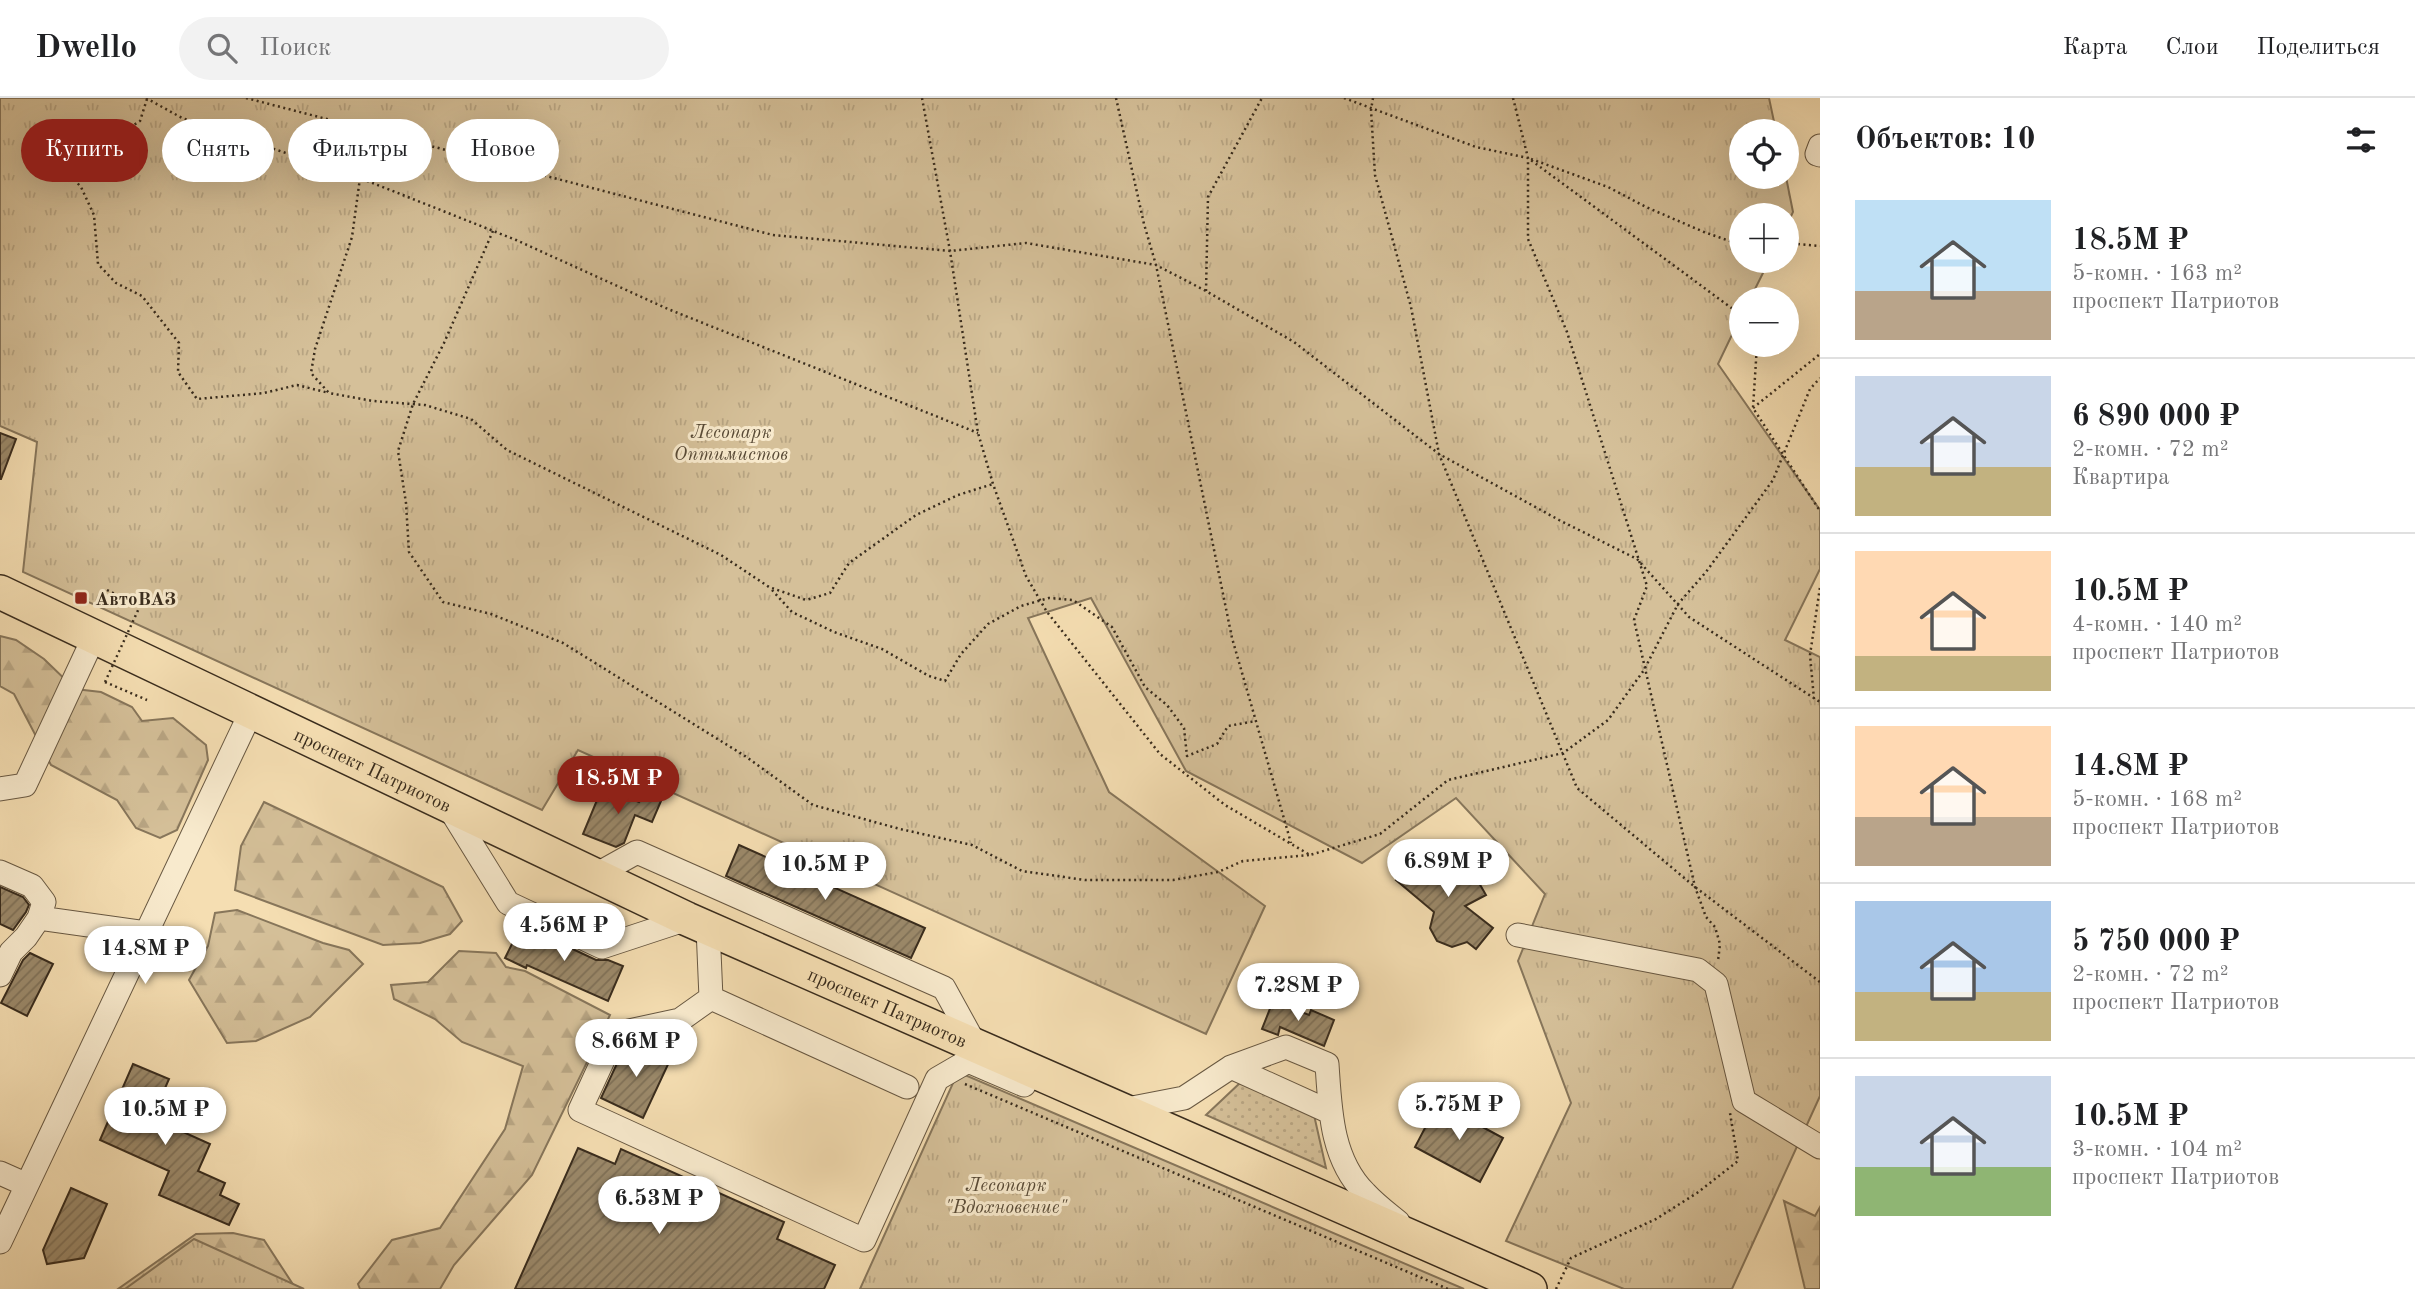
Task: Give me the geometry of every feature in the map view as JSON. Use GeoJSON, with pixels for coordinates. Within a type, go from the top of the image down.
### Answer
{"type":"FeatureCollection","features":[{"type":"Feature","properties":{"kind":"highway","name":"проспект Патриотов"},"geometry":{"type":"LineString","coordinates":[[0,592],[594,876],[977,1048],[1530,1289]]}},
{"type":"Feature","properties":{"kind":"street"},"geometry":{"type":"LineString","coordinates":[[1820,146],[1817,153],[1820,155]]}},
{"type":"Feature","properties":{"kind":"street"},"geometry":{"type":"LineString","coordinates":[[0,789],[26,785],[94,637]]}},
{"type":"Feature","properties":{"kind":"street"},"geometry":{"type":"LineString","coordinates":[[0,1242],[251,712]]}},
{"type":"Feature","properties":{"kind":"street"},"geometry":{"type":"LineString","coordinates":[[448,806],[508,903],[602,947],[698,923],[711,998]]}},
{"type":"Feature","properties":{"kind":"street"},"geometry":{"type":"LineString","coordinates":[[594,876],[637,852],[931,982],[944,988],[977,1048]]}},
{"type":"Feature","properties":{"kind":"street"},"geometry":{"type":"LineString","coordinates":[[0,872],[32,886],[44,902],[39,919],[26,937],[10,951],[0,975]]}},
{"type":"Feature","properties":{"kind":"street"},"geometry":{"type":"LineString","coordinates":[[39,919],[146,933]]}},
{"type":"Feature","properties":{"kind":"street"},"geometry":{"type":"LineString","coordinates":[[1518,935],[1698,970],[1716,984],[1744,1101],[1820,1147]]}},
{"type":"Feature","properties":{"kind":"street"},"geometry":{"type":"LineString","coordinates":[[711,998],[680,1020],[615,1034],[580,1110],[864,1240],[937,1079],[968,1061],[1074,1106],[1114,1107],[1184,1098],[1231,1067],[1286,1047],[1327,1064],[1330,1112],[1341,1159],[1363,1192],[1422,1243]]}},
{"type":"Feature","properties":{"kind":"street"},"geometry":{"type":"LineString","coordinates":[[711,998],[907,1087]]}},
{"type":"Feature","properties":{"kind":"street"},"geometry":{"type":"LineString","coordinates":[[1231,1067],[1330,1112]]}},
{"type":"Feature","properties":{"kind":"street"},"geometry":{"type":"LineString","coordinates":[[0,1173],[27,1185]]}},
{"type":"Feature","properties":{"kind":"path"},"geometry":{"type":"LineString","coordinates":[[288,154],[182,118],[146,98],[140,121],[120,134],[90,143],[59,163],[82,187],[94,215],[98,264],[117,283],[142,296],[179,343],[178,372],[197,399],[264,393],[297,385],[373,401],[425,405],[471,419],[507,450],[721,555],[769,587],[792,612],[834,632],[882,649],[929,676],[945,681],[961,654],[988,624],[1021,606],[1049,598],[1073,600],[1112,627],[1145,687],[1167,705],[1184,728],[1187,756],[1217,744],[1228,726],[1256,721]]}},
{"type":"Feature","properties":{"kind":"path"},"geometry":{"type":"LineString","coordinates":[[246,98],[774,235],[950,251],[1026,243],[1156,265],[1294,342],[1439,454],[1637,559],[1689,617],[1820,702]]}},
{"type":"Feature","properties":{"kind":"path"},"geometry":{"type":"LineString","coordinates":[[922,98],[950,251],[978,433],[1026,576],[1047,612],[1160,754],[1225,805],[1310,855]]}},
{"type":"Feature","properties":{"kind":"path"},"geometry":{"type":"LineString","coordinates":[[1116,98],[1144,225],[1156,265],[1232,638],[1291,843]]}},
{"type":"Feature","properties":{"kind":"path"},"geometry":{"type":"LineString","coordinates":[[1206,291],[1208,197],[1262,98]]}},
{"type":"Feature","properties":{"kind":"path"},"geometry":{"type":"LineString","coordinates":[[1344,98],[1476,147],[1528,158],[1608,187],[1646,207],[1729,240]]}},
{"type":"Feature","properties":{"kind":"path"},"geometry":{"type":"LineString","coordinates":[[1373,98],[1371,110],[1375,175],[1410,307],[1439,454],[1577,788],[1695,887],[1820,982]]}},
{"type":"Feature","properties":{"kind":"path"},"geometry":{"type":"LineString","coordinates":[[1513,98],[1528,158],[1528,239],[1567,332],[1647,586],[1634,620],[1695,887],[1720,944],[1716,984]]}},
{"type":"Feature","properties":{"kind":"path"},"geometry":{"type":"LineString","coordinates":[[1528,158],[1729,306]]}},
{"type":"Feature","properties":{"kind":"path"},"geometry":{"type":"LineString","coordinates":[[329,393],[311,373],[315,349],[352,237],[359,182]]}},
{"type":"Feature","properties":{"kind":"path"},"geometry":{"type":"LineString","coordinates":[[370,182],[493,231],[668,309],[978,433]]}},
{"type":"Feature","properties":{"kind":"path"},"geometry":{"type":"LineString","coordinates":[[493,231],[444,343],[413,404],[398,451],[406,503],[409,552],[443,602],[491,614],[563,643],[745,756],[813,805],[972,845],[1022,871],[1085,880],[1173,880],[1218,872],[1243,861],[1310,855],[1380,834],[1448,780],[1563,753],[1608,720],[1644,670],[1678,604],[1706,572],[1773,480],[1810,389],[1820,378]]}},
{"type":"Feature","properties":{"kind":"path"},"geometry":{"type":"LineString","coordinates":[[1799,244],[1820,246]]}},
{"type":"Feature","properties":{"kind":"path"},"geometry":{"type":"LineString","coordinates":[[1753,408],[1820,354]]}},
{"type":"Feature","properties":{"kind":"path"},"geometry":{"type":"LineString","coordinates":[[1756,357],[1753,408],[1820,511]]}},
{"type":"Feature","properties":{"kind":"path"},"geometry":{"type":"LineString","coordinates":[[769,587],[806,600],[830,593],[849,563],[916,515],[958,495],[993,484]]}},
{"type":"Feature","properties":{"kind":"path"},"geometry":{"type":"LineString","coordinates":[[1814,699],[1810,655],[1820,587]]}},
{"type":"Feature","properties":{"kind":"path"},"geometry":{"type":"LineString","coordinates":[[107,590],[140,606],[105,682],[146,700]]}},
{"type":"Feature","properties":{"kind":"path"},"geometry":{"type":"LineString","coordinates":[[942,1076],[1448,1289]]}},
{"type":"Feature","properties":{"kind":"path"},"geometry":{"type":"LineString","coordinates":[[1556,1289],[1571,1258],[1656,1219],[1697,1193],[1738,1161],[1728,1101],[1740,1087]]}},
{"type":"Feature","properties":{"kind":"green space","name":"Лесопарк Оптимистов"},"geometry":{"type":"Polygon","coordinates":[[[0,98],[1769,98],[1773,119],[1729,119],[1729,189],[1788,189],[1791,203],[1729,203],[1729,273],[1763,273],[1756,287],[1729,287],[1729,341],[1718,364],[1820,510],[1820,569],[1785,640],[1820,657],[1820,1096],[1732,1289],[1624,1289],[1506,1241],[1571,1103],[1518,961],[1545,894],[1456,798],[1362,863],[1186,771],[1091,598],[1028,618],[1109,792],[1265,906],[1206,1034],[578,750],[542,810],[23,572],[37,442],[0,426],[0,98]]]}},
{"type":"Feature","properties":{"kind":"green space"},"geometry":{"type":"Polygon","coordinates":[[[0,636],[16,640],[44,659],[75,689],[101,692],[132,707],[142,721],[173,718],[206,745],[208,760],[177,830],[160,838],[136,828],[117,800],[51,765],[14,694],[0,686],[0,636]]]}},
{"type":"Feature","properties":{"kind":"green space"},"geometry":{"type":"Polygon","coordinates":[[[264,802],[443,887],[462,921],[450,934],[420,943],[383,945],[235,890],[241,846],[264,802]]]}},
{"type":"Feature","properties":{"kind":"green space"},"geometry":{"type":"Polygon","coordinates":[[[237,910],[323,943],[349,950],[363,964],[310,1017],[256,1041],[227,1043],[189,980],[208,946],[215,913],[237,910]]]}},
{"type":"Feature","properties":{"kind":"green space"},"geometry":{"type":"Polygon","coordinates":[[[459,951],[496,953],[506,967],[525,971],[610,1015],[532,1175],[454,1265],[440,1289],[360,1289],[358,1284],[392,1240],[440,1228],[505,1129],[523,1066],[462,1042],[435,1019],[394,999],[391,985],[428,982],[459,951]]]}},
{"type":"Feature","properties":{"kind":"green space","name":"Лесопарк \"Вдохновение\""},"geometry":{"type":"Polygon","coordinates":[[[958,1072],[1464,1289],[860,1289],[958,1072]]]}},
{"type":"Feature","properties":{"kind":"green space"},"geometry":{"type":"Polygon","coordinates":[[[1241,1082],[1314,1115],[1326,1168],[1206,1115],[1241,1082]]]}},
{"type":"Feature","properties":{"kind":"green space"},"geometry":{"type":"Polygon","coordinates":[[[1784,1201],[1815,1216],[1820,1207],[1820,1289],[1805,1289],[1784,1201]]]}},
{"type":"Feature","properties":{"kind":"green space"},"geometry":{"type":"Polygon","coordinates":[[[233,1233],[264,1240],[296,1289],[118,1289],[196,1234],[233,1233]]]}},
{"type":"Feature","properties":{"kind":"green space"},"geometry":{"type":"Polygon","coordinates":[[[194,1239],[304,1289],[125,1289],[194,1239]]]}},
{"type":"Feature","properties":{"kind":"building"},"geometry":{"type":"Polygon","coordinates":[[[0,433],[16,439],[1,479],[0,479],[0,433]]]}},
{"type":"Feature","properties":{"kind":"building"},"geometry":{"type":"Polygon","coordinates":[[[602,788],[639,802],[643,794],[661,801],[652,822],[635,815],[624,843],[616,847],[583,834],[602,788]]]}},
{"type":"Feature","properties":{"kind":"building"},"geometry":{"type":"Polygon","coordinates":[[[739,845],[925,928],[911,958],[726,876],[739,845]]]}},
{"type":"Feature","properties":{"kind":"building"},"geometry":{"type":"Polygon","coordinates":[[[1436,846],[1479,883],[1486,895],[1465,906],[1493,928],[1476,949],[1467,942],[1452,947],[1437,941],[1430,928],[1434,912],[1396,880],[1409,864],[1416,870],[1436,846]]]}},
{"type":"Feature","properties":{"kind":"building"},"geometry":{"type":"Polygon","coordinates":[[[0,887],[23,897],[29,905],[13,930],[0,924],[0,887]]]}},
{"type":"Feature","properties":{"kind":"building"},"geometry":{"type":"Polygon","coordinates":[[[519,924],[596,960],[608,960],[623,966],[608,1001],[505,958],[519,924]]]}},
{"type":"Feature","properties":{"kind":"building"},"geometry":{"type":"Polygon","coordinates":[[[30,953],[53,964],[27,1016],[1,1003],[23,960],[30,953]]]}},
{"type":"Feature","properties":{"kind":"building"},"geometry":{"type":"Polygon","coordinates":[[[1273,1001],[1309,1015],[1311,1010],[1334,1020],[1324,1046],[1280,1027],[1278,1035],[1262,1029],[1273,1001]]]}},
{"type":"Feature","properties":{"kind":"building"},"geometry":{"type":"Polygon","coordinates":[[[639,1043],[671,1058],[643,1118],[601,1098],[625,1046],[639,1043]]]}},
{"type":"Feature","properties":{"kind":"building"},"geometry":{"type":"Polygon","coordinates":[[[133,1064],[169,1079],[152,1118],[210,1144],[198,1171],[225,1183],[220,1195],[239,1204],[229,1225],[159,1195],[169,1171],[100,1140],[133,1064]]]}},
{"type":"Feature","properties":{"kind":"building"},"geometry":{"type":"Polygon","coordinates":[[[1438,1103],[1503,1138],[1480,1182],[1415,1147],[1438,1103]]]}},
{"type":"Feature","properties":{"kind":"building"},"geometry":{"type":"Polygon","coordinates":[[[578,1148],[615,1164],[621,1149],[784,1222],[777,1239],[835,1265],[824,1289],[515,1289],[578,1148]]]}},
{"type":"Feature","properties":{"kind":"building"},"geometry":{"type":"Polygon","coordinates":[[[71,1188],[107,1204],[84,1258],[47,1264],[43,1250],[71,1188]]]}},
{"type":"Feature","properties":{"kind":"place","name":"АвтоВАЗ"},"geometry":{"type":"Point","coordinates":[81,598]}}]}
